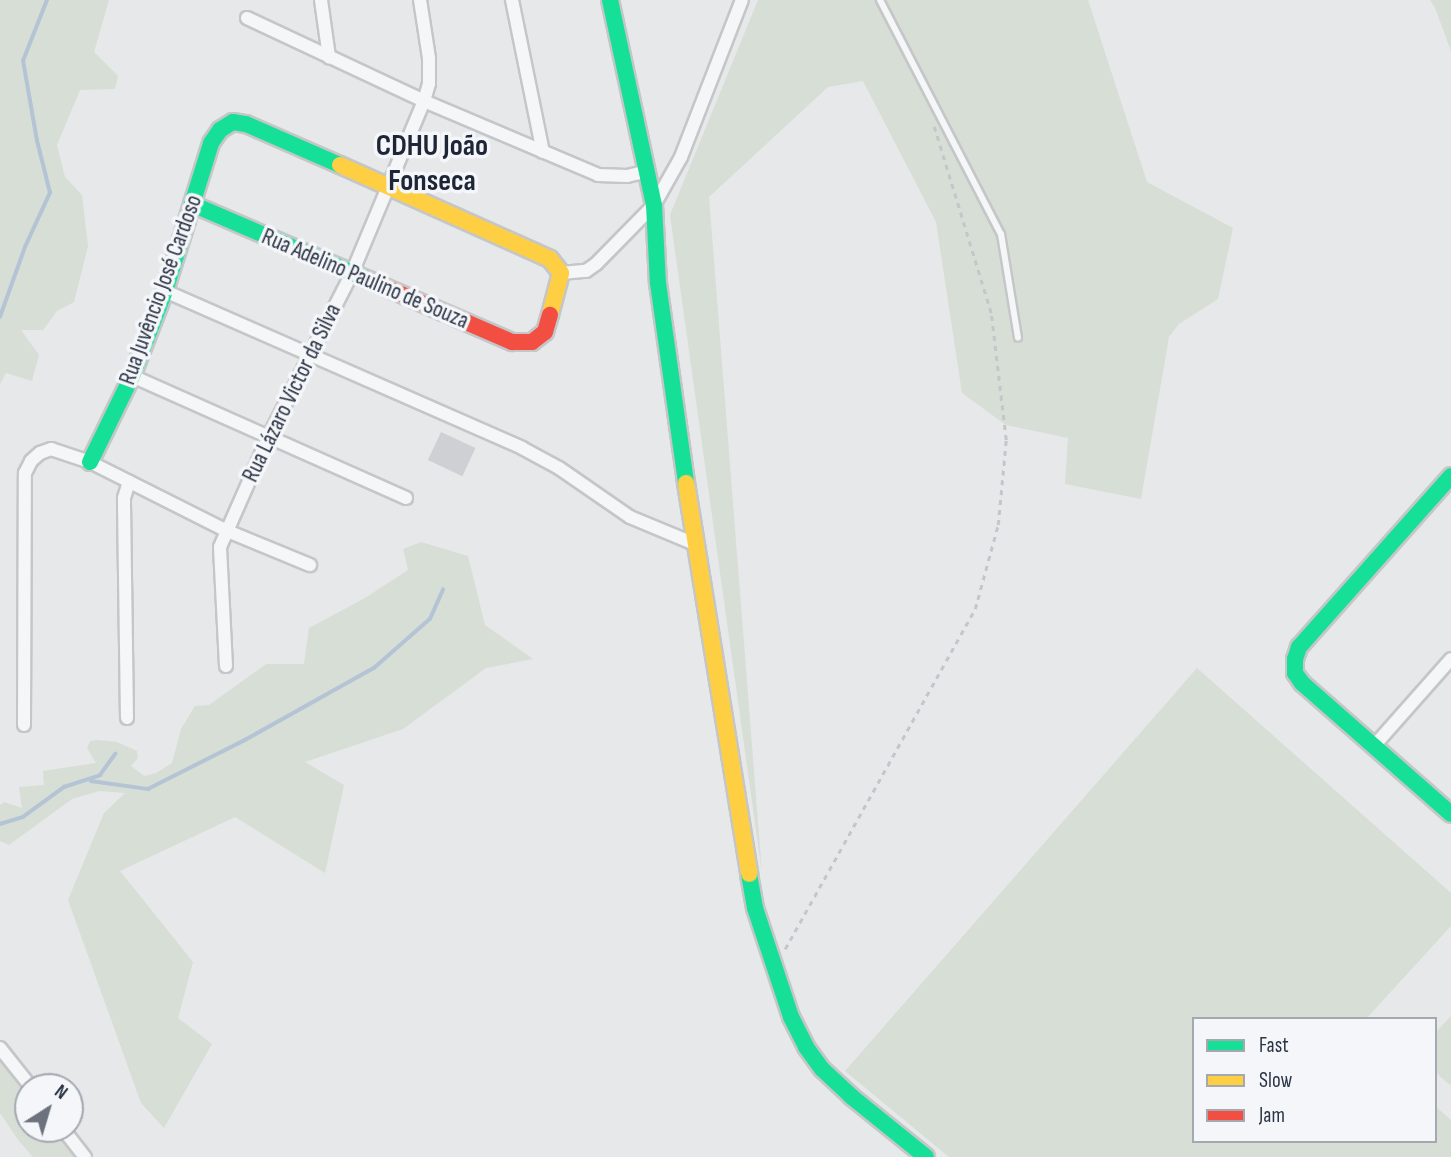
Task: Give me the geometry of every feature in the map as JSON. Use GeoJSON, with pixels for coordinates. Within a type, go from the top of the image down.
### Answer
{"type":"FeatureCollection","features":[{"type":"Feature","properties":{"kind":"street"},"geometry":{"type":"LineString","coordinates":[[321,0],[329,57]]}},
{"type":"Feature","properties":{"kind":"street","name":"Rua Lázaro Victor da Silva"},"geometry":{"type":"LineString","coordinates":[[226,666],[220,547],[225,530],[268,438],[352,272],[424,101],[429,84],[429,58],[420,0]]}},
{"type":"Feature","properties":{"kind":"street"},"geometry":{"type":"LineString","coordinates":[[512,0],[543,152]]}},
{"type":"Feature","properties":{"kind":"street"},"geometry":{"type":"LineString","coordinates":[[611,0],[654,205],[658,283],[695,544],[755,908],[791,1017],[806,1047],[822,1069],[926,1157]]}},
{"type":"Feature","properties":{"kind":"street"},"geometry":{"type":"LineString","coordinates":[[387,187],[559,269],[586,271],[654,205],[681,157],[742,0]]}},
{"type":"Feature","properties":{"kind":"street"},"geometry":{"type":"LineString","coordinates":[[247,18],[424,101],[598,175],[619,177],[645,172]]}},
{"type":"Feature","properties":{"kind":"street","name":"Rua Juvêncio José Cardoso"},"geometry":{"type":"LineString","coordinates":[[90,462],[132,376],[165,291],[211,143],[219,130],[233,122],[246,124],[387,187]]}},
{"type":"Feature","properties":{"kind":"street","name":"Rua Adelino Paulino de Souza"},"geometry":{"type":"LineString","coordinates":[[192,204],[512,342],[524,344],[538,338],[549,323],[559,269]]}},
{"type":"Feature","properties":{"kind":"street"},"geometry":{"type":"LineString","coordinates":[[165,291],[522,448],[559,468],[630,517],[695,544]]}},
{"type":"Feature","properties":{"kind":"street"},"geometry":{"type":"LineString","coordinates":[[132,376],[406,498]]}},
{"type":"Feature","properties":{"kind":"street"},"geometry":{"type":"LineString","coordinates":[[24,726],[25,473],[35,456],[51,449],[90,462],[225,530],[310,565]]}},
{"type":"Feature","properties":{"kind":"street"},"geometry":{"type":"LineString","coordinates":[[1451,476],[1300,647],[1295,659],[1296,673],[1302,683],[1451,814]]}},
{"type":"Feature","properties":{"kind":"street"},"geometry":{"type":"LineString","coordinates":[[127,718],[124,498],[129,482]]}},
{"type":"Feature","properties":{"kind":"street"},"geometry":{"type":"LineString","coordinates":[[1374,746],[1451,659]]}},
{"type":"Feature","properties":{"kind":"street"},"geometry":{"type":"LineString","coordinates":[[0,1048],[20,1073]]}},
{"type":"Feature","properties":{"kind":"street"},"geometry":{"type":"LineString","coordinates":[[74,1143],[85,1157]]}},
{"type":"Feature","properties":{"kind":"lane"},"geometry":{"type":"LineString","coordinates":[[880,0],[1001,234],[1018,338]]}},
{"type":"Feature","properties":{"kind":"path"},"geometry":{"type":"LineString","coordinates":[[775,967],[975,609],[998,525],[1006,440],[991,313],[933,123]]}},
{"type":"Feature","properties":{"kind":"shaded area"},"geometry":{"type":"Polygon","coordinates":[[[0,0],[109,0],[94,52],[118,76],[115,89],[80,90],[57,145],[65,177],[82,195],[88,246],[74,302],[57,311],[43,330],[21,330],[39,355],[32,381],[6,373],[0,384],[0,0]]]}},
{"type":"Feature","properties":{"kind":"shaded area"},"geometry":{"type":"Polygon","coordinates":[[[758,0],[1088,0],[1147,182],[1233,228],[1218,299],[1179,324],[1169,337],[1141,499],[1065,484],[1068,438],[1006,425],[962,393],[936,222],[863,81],[828,87],[709,197],[762,873],[670,215],[758,0]]]}},
{"type":"Feature","properties":{"kind":"shaded area"},"geometry":{"type":"Polygon","coordinates":[[[1430,0],[1451,0],[1451,51],[1435,8],[1430,0]]]}},
{"type":"Feature","properties":{"kind":"shaded area"},"geometry":{"type":"Polygon","coordinates":[[[421,542],[468,556],[485,625],[533,659],[486,668],[403,729],[305,762],[344,785],[325,873],[235,817],[120,871],[193,962],[178,1018],[212,1044],[164,1128],[141,1103],[68,900],[104,813],[125,793],[99,791],[72,799],[9,845],[0,841],[0,805],[4,802],[22,808],[19,787],[44,785],[43,771],[96,763],[87,748],[90,741],[117,742],[137,751],[138,758],[131,766],[144,776],[156,773],[172,763],[181,729],[195,706],[209,705],[266,664],[304,664],[309,628],[365,598],[408,570],[403,549],[421,542]]]}},
{"type":"Feature","properties":{"kind":"shaded area"},"geometry":{"type":"Polygon","coordinates":[[[1197,668],[1451,893],[1451,926],[1368,1017],[1192,1017],[1192,1143],[1437,1143],[1437,1108],[1451,1120],[1451,1157],[949,1157],[845,1071],[1197,668]]]}},
{"type":"Feature","properties":{"kind":"shaded area"},"geometry":{"type":"Polygon","coordinates":[[[1451,1016],[1450,1085],[1437,1074],[1437,1031],[1451,1016]]]}},
{"type":"Feature","properties":{"kind":"shaded area"},"geometry":{"type":"Polygon","coordinates":[[[0,1056],[14,1074],[14,1134],[0,1113],[0,1056]]]}},
{"type":"Feature","properties":{"kind":"shaded area"},"geometry":{"type":"Polygon","coordinates":[[[21,1143],[70,1143],[82,1157],[33,1157],[21,1143]]]}},
{"type":"Feature","properties":{"kind":"building"},"geometry":{"type":"Polygon","coordinates":[[[441,432],[475,448],[462,476],[428,460],[441,432]]]}},
{"type":"Feature","properties":{"kind":"waterway"},"geometry":{"type":"LineString","coordinates":[[0,317],[25,247],[50,193],[37,141],[23,61],[47,0]]}},
{"type":"Feature","properties":{"kind":"waterway"},"geometry":{"type":"LineString","coordinates":[[91,781],[148,789],[245,740],[374,668],[430,619],[443,590]]}},
{"type":"Feature","properties":{"kind":"waterway"},"geometry":{"type":"LineString","coordinates":[[0,824],[23,817],[64,787],[100,775],[115,754]]}},
{"type":"Feature","properties":{"kind":"traffic: fast"},"geometry":{"type":"LineString","coordinates":[[610,0],[654,205],[658,283],[686,483]]}},
{"type":"Feature","properties":{"kind":"traffic: fast"},"geometry":{"type":"LineString","coordinates":[[90,462],[132,376],[165,291],[211,143],[220,130],[233,122],[246,124],[340,165]]}},
{"type":"Feature","properties":{"kind":"traffic: fast"},"geometry":{"type":"LineString","coordinates":[[192,204],[371,281]]}},
{"type":"Feature","properties":{"kind":"traffic: fast"},"geometry":{"type":"LineString","coordinates":[[1451,476],[1299,647],[1295,659],[1295,673],[1302,683],[1451,814]]}},
{"type":"Feature","properties":{"kind":"traffic: fast"},"geometry":{"type":"LineString","coordinates":[[749,874],[755,908],[791,1017],[806,1047],[822,1069],[852,1097],[926,1157]]}},
{"type":"Feature","properties":{"kind":"traffic: slow"},"geometry":{"type":"LineString","coordinates":[[340,165],[550,259],[561,273],[550,315]]}},
{"type":"Feature","properties":{"kind":"traffic: slow"},"geometry":{"type":"LineString","coordinates":[[686,483],[749,874]]}},
{"type":"Feature","properties":{"kind":"traffic: jam"},"geometry":{"type":"LineString","coordinates":[[371,281],[512,342],[532,342],[545,332],[550,315]]}},
{"type":"Feature","properties":{"kind":"district","name":"CDHU João Fonseca"},"geometry":{"type":"Point","coordinates":[432,163]}}]}
